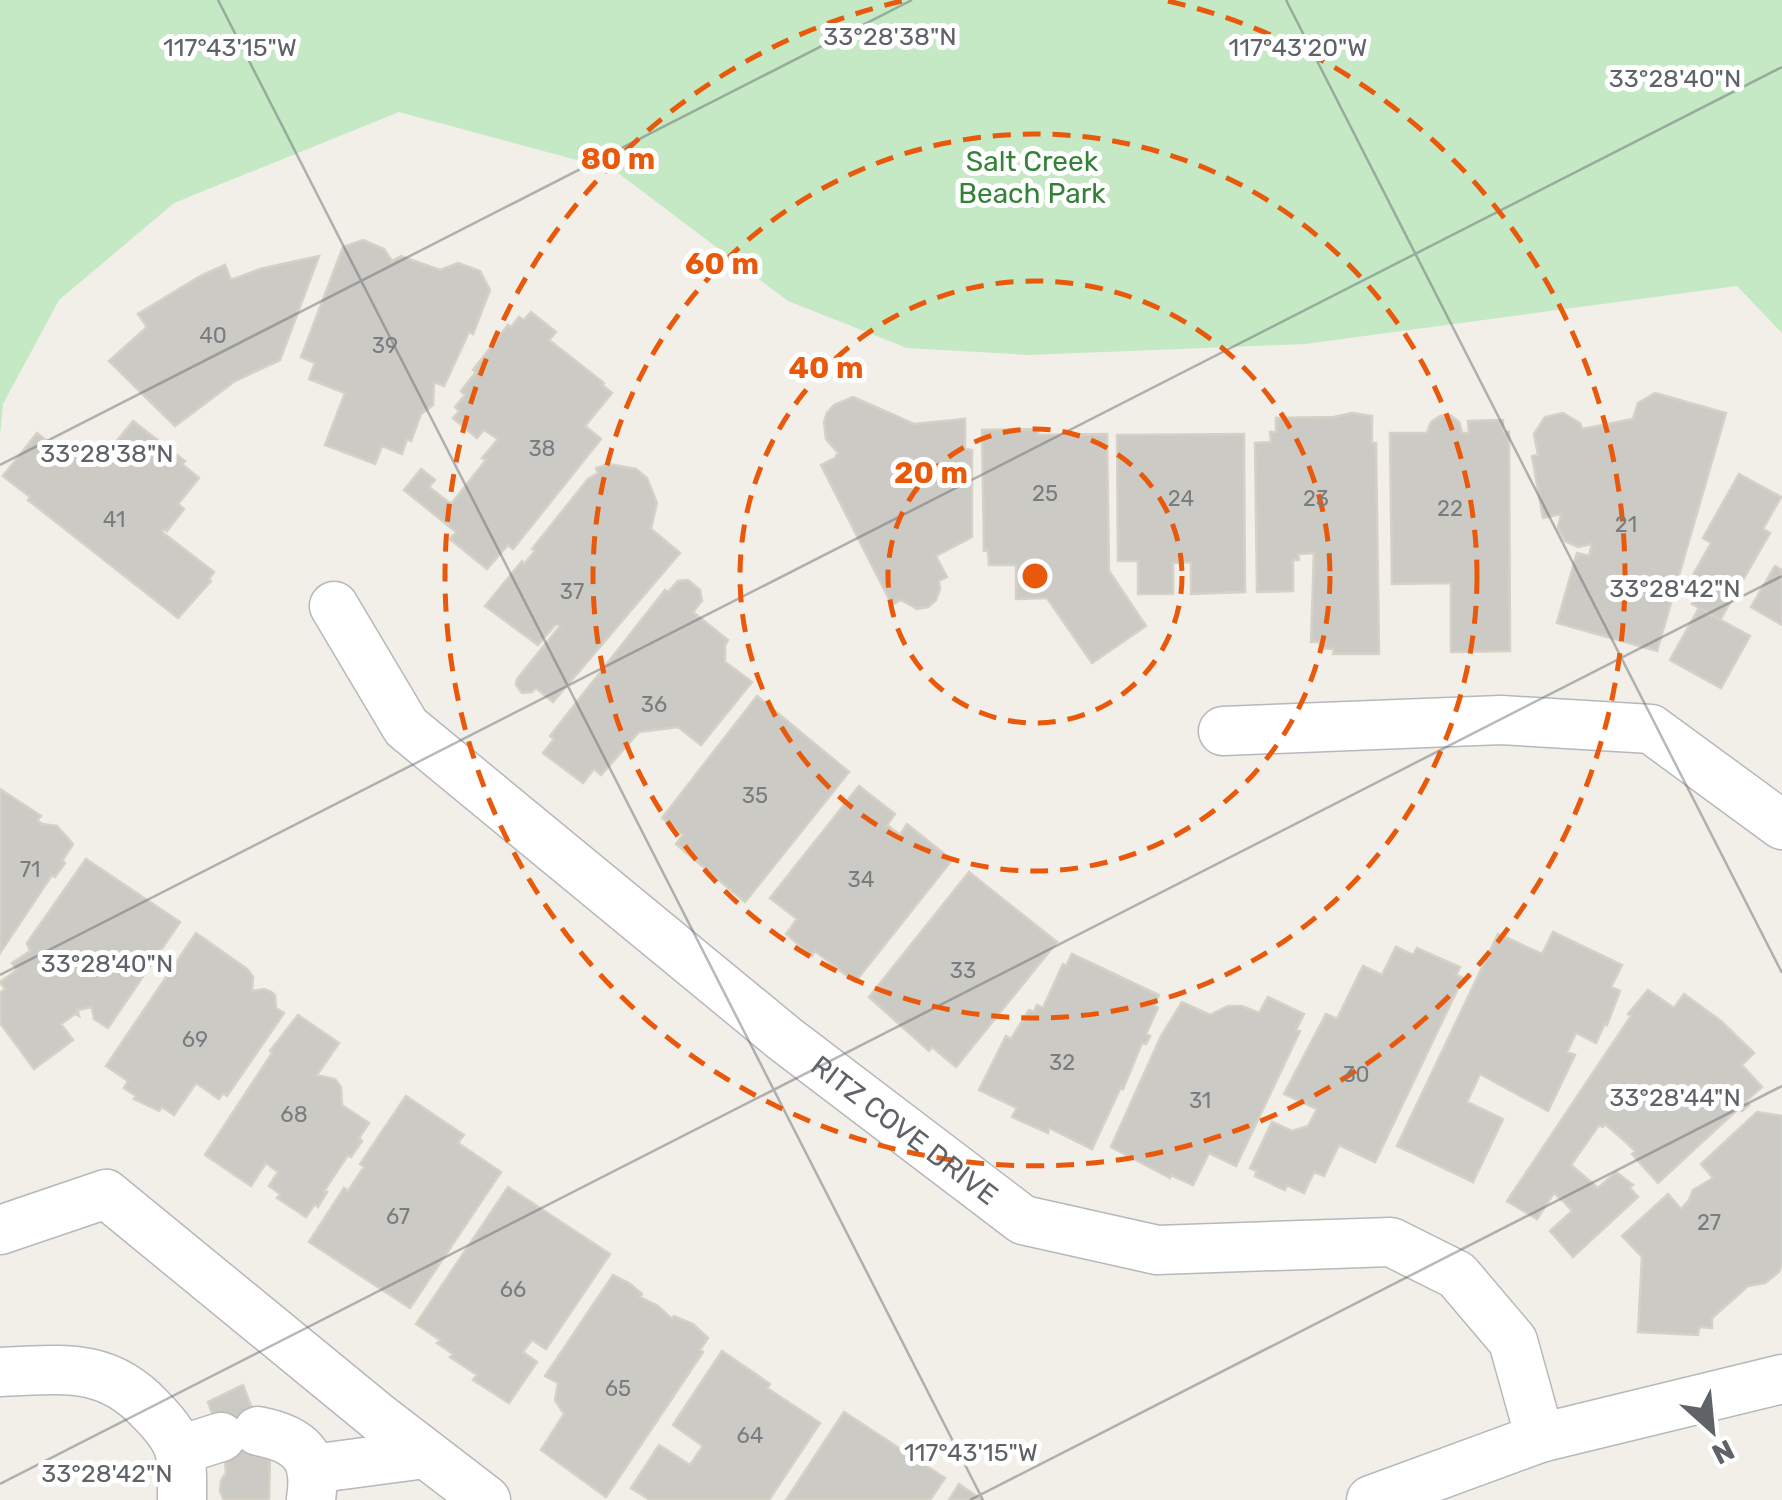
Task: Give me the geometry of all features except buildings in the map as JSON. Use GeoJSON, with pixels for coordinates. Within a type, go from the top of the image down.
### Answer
{"type":"FeatureCollection","features":[{"type":"Feature","properties":{"kind":"street","name":"RITZ COVE DRIVE"},"geometry":{"type":"LineString","coordinates":[[334,606],[406,726],[785,1039],[1023,1220],[1157,1250],[1391,1242],[1457,1275],[1513,1341],[1540,1438]]}},
{"type":"Feature","properties":{"kind":"street"},"geometry":{"type":"LineString","coordinates":[[1222,731],[1501,720],[1651,729],[1782,825]]}},
{"type":"Feature","properties":{"kind":"street"},"geometry":{"type":"LineString","coordinates":[[0,1230],[106,1194],[425,1454],[470,1498]]}},
{"type":"Feature","properties":{"kind":"street"},"geometry":{"type":"LineString","coordinates":[[0,1372],[74,1370],[105,1376],[131,1389],[161,1420],[220,1439],[287,1437],[302,1450],[313,1492],[425,1454]]}},
{"type":"Feature","properties":{"kind":"street"},"geometry":{"type":"LineString","coordinates":[[1370,1500],[1540,1438],[1782,1379]]}},
{"type":"Feature","properties":{"kind":"street"},"geometry":{"type":"LineString","coordinates":[[182,1500],[220,1439]]}},
{"type":"Feature","properties":{"kind":"green space","name":"Salt Creek Beach Park"},"geometry":{"type":"Polygon","coordinates":[[[0,0],[1782,0],[1782,333],[1737,286],[1305,344],[1029,355],[907,348],[788,301],[614,170],[399,112],[174,203],[59,300],[3,404],[0,435],[0,0]]]}}]}
